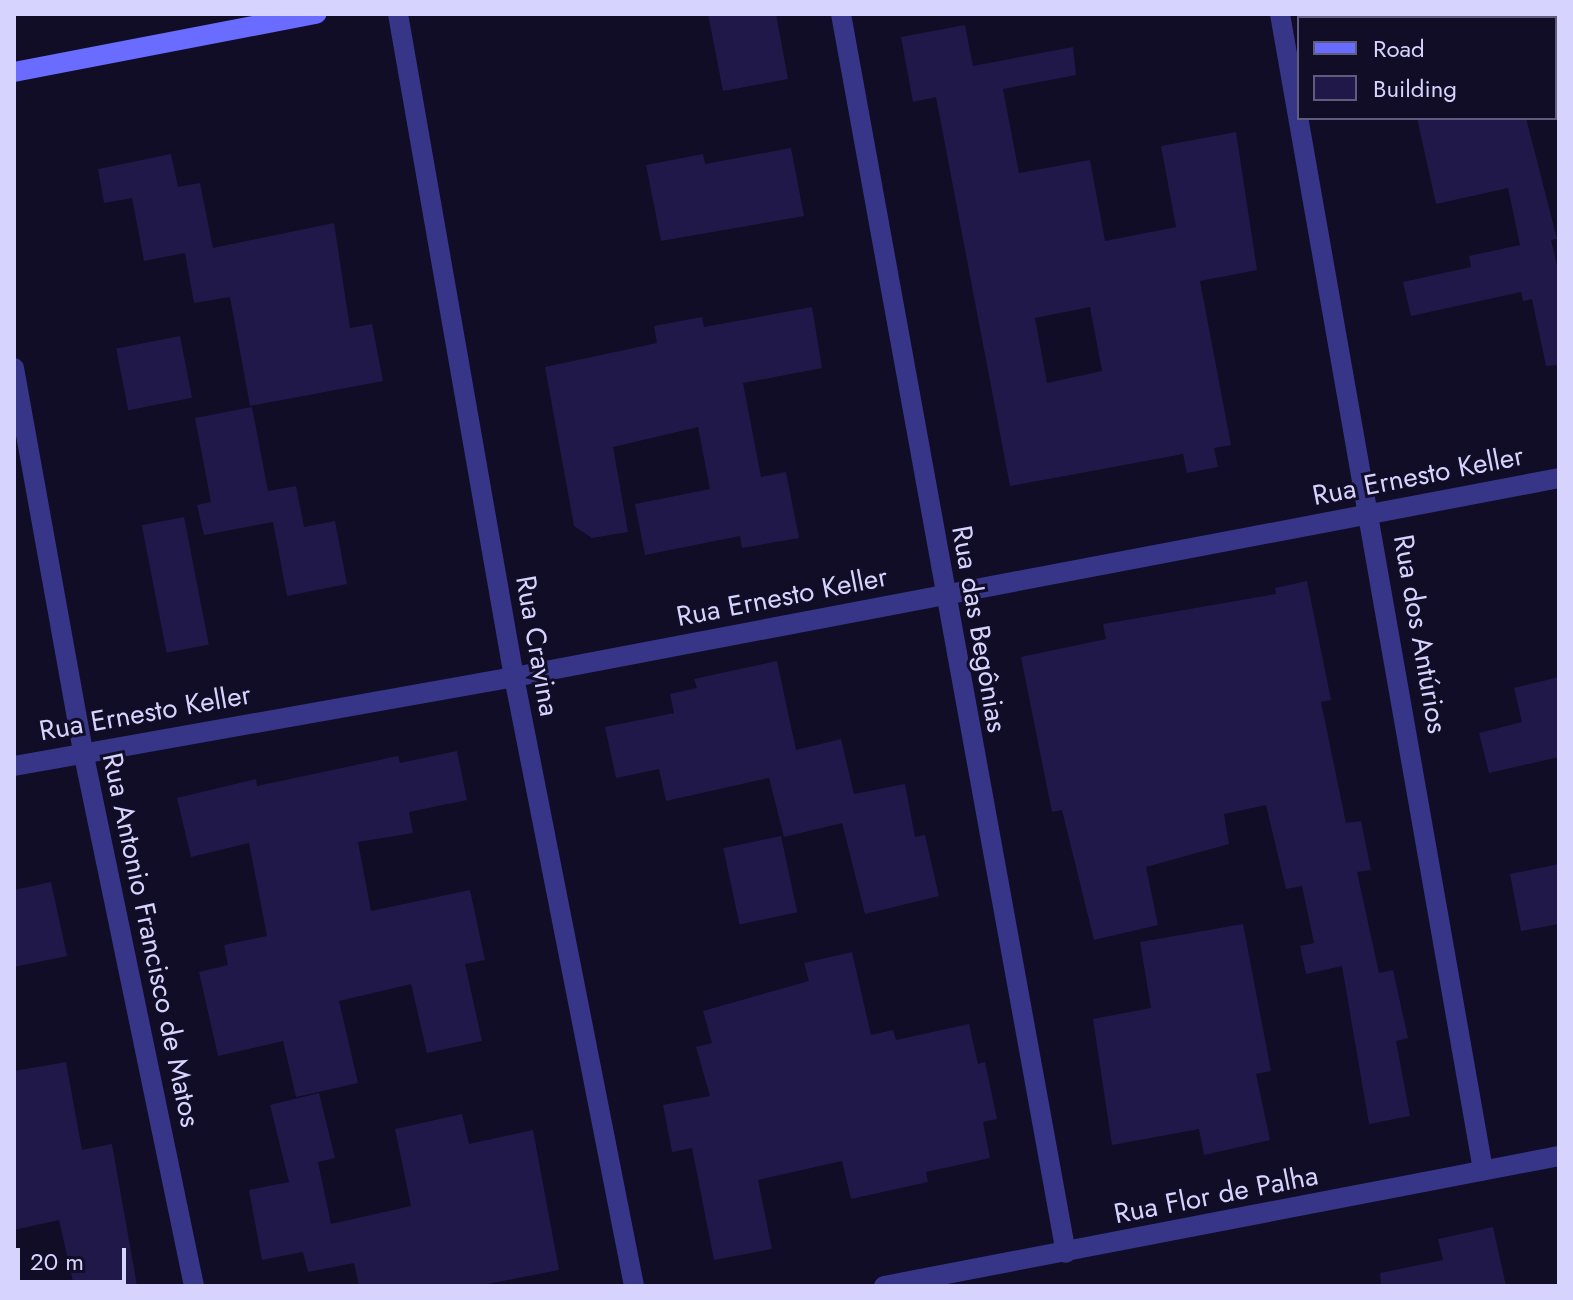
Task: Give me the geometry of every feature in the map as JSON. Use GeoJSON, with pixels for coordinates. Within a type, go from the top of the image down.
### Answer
{"type":"FeatureCollection","features":[{"type":"Feature","properties":{"kind":"street"},"geometry":{"type":"LineString","coordinates":[[14,72],[316,14]]}},
{"type":"Feature","properties":{"kind":"street","name":"Rua Cravina"},"geometry":{"type":"LineString","coordinates":[[398,14],[514,677],[634,1286]]}},
{"type":"Feature","properties":{"kind":"street","name":"Rua das Begônias"},"geometry":{"type":"LineString","coordinates":[[841,14],[944,595],[1066,1253]]}},
{"type":"Feature","properties":{"kind":"street","name":"Rua dos Antúrios"},"geometry":{"type":"LineString","coordinates":[[1280,14],[1297,106]]}},
{"type":"Feature","properties":{"kind":"street","name":"Rua dos Antúrios"},"geometry":{"type":"LineString","coordinates":[[1300,120],[1372,514],[1483,1170]]}},
{"type":"Feature","properties":{"kind":"street","name":"Rua Antonio Francisco de Matos"},"geometry":{"type":"LineString","coordinates":[[14,368],[83,751],[194,1286]]}},
{"type":"Feature","properties":{"kind":"street","name":"Rua Ernesto Keller"},"geometry":{"type":"LineString","coordinates":[[14,766],[83,751],[514,677],[1559,478]]}},
{"type":"Feature","properties":{"kind":"street","name":"Rua Flor de Palha"},"geometry":{"type":"LineString","coordinates":[[884,1286],[1559,1156]]}},
{"type":"Feature","properties":{"kind":"building"},"geometry":{"type":"Polygon","coordinates":[[[708,14],[776,14],[788,79],[723,91],[708,14]]]}},
{"type":"Feature","properties":{"kind":"building"},"geometry":{"type":"Polygon","coordinates":[[[965,25],[973,66],[1073,47],[1076,75],[1003,89],[1019,173],[1090,160],[1105,241],[1176,227],[1161,146],[1236,132],[1257,270],[1200,281],[1231,445],[1214,448],[1218,467],[1187,473],[1183,454],[1010,486],[936,97],[913,102],[901,37],[965,25]],[[1090,307],[1035,318],[1047,383],[1102,371],[1090,307]]]}},
{"type":"Feature","properties":{"kind":"building"},"geometry":{"type":"Polygon","coordinates":[[[1417,120],[1527,120],[1557,239],[1551,240],[1559,274],[1559,365],[1546,366],[1532,299],[1523,301],[1521,292],[1411,316],[1403,282],[1471,267],[1469,256],[1520,245],[1508,188],[1436,204],[1417,120]]]}},
{"type":"Feature","properties":{"kind":"building"},"geometry":{"type":"Polygon","coordinates":[[[791,148],[804,216],[661,241],[646,165],[703,154],[705,164],[791,148]]]}},
{"type":"Feature","properties":{"kind":"building"},"geometry":{"type":"Polygon","coordinates":[[[171,154],[178,187],[200,183],[213,248],[334,223],[350,328],[372,324],[383,381],[250,406],[230,297],[194,303],[185,253],[144,261],[132,198],[104,203],[98,169],[171,154]]]}},
{"type":"Feature","properties":{"kind":"building"},"geometry":{"type":"Polygon","coordinates":[[[812,307],[822,368],[743,383],[761,477],[786,472],[799,538],[742,548],[740,536],[645,555],[635,504],[710,489],[698,427],[613,447],[628,532],[592,538],[574,526],[545,367],[657,343],[654,326],[702,317],[704,327],[812,307]]]}},
{"type":"Feature","properties":{"kind":"building"},"geometry":{"type":"Polygon","coordinates":[[[180,336],[192,398],[128,410],[116,348],[180,336]]]}},
{"type":"Feature","properties":{"kind":"building"},"geometry":{"type":"Polygon","coordinates":[[[252,407],[268,491],[296,486],[304,527],[335,521],[347,584],[287,596],[273,522],[204,535],[197,505],[211,502],[195,418],[252,407]]]}},
{"type":"Feature","properties":{"kind":"building"},"geometry":{"type":"Polygon","coordinates":[[[184,517],[209,645],[167,653],[142,525],[184,517]]]}},
{"type":"Feature","properties":{"kind":"building"},"geometry":{"type":"Polygon","coordinates":[[[1307,581],[1331,700],[1321,702],[1346,823],[1361,821],[1371,870],[1357,872],[1379,973],[1393,970],[1408,1038],[1396,1041],[1410,1116],[1369,1124],[1342,966],[1306,974],[1300,946],[1314,943],[1302,886],[1286,889],[1266,805],[1224,814],[1229,844],[1146,867],[1158,925],[1094,940],[1062,810],[1052,812],[1021,657],[1106,639],[1103,624],[1276,594],[1275,588],[1307,581]]]}},
{"type":"Feature","properties":{"kind":"building"},"geometry":{"type":"Polygon","coordinates":[[[777,661],[796,750],[841,739],[854,794],[905,784],[915,837],[925,835],[939,896],[865,914],[842,823],[784,837],[769,778],[666,801],[659,769],[616,778],[605,727],[674,713],[670,694],[697,688],[694,679],[777,661]]]}},
{"type":"Feature","properties":{"kind":"building"},"geometry":{"type":"Polygon","coordinates":[[[1559,677],[1559,757],[1489,773],[1479,733],[1522,722],[1514,688],[1559,677]]]}},
{"type":"Feature","properties":{"kind":"building"},"geometry":{"type":"Polygon","coordinates":[[[457,751],[467,800],[409,812],[413,833],[358,842],[371,911],[470,890],[485,960],[465,964],[482,1041],[427,1053],[411,984],[339,1001],[358,1083],[296,1097],[283,1041],[218,1056],[199,972],[228,965],[224,945],[267,936],[249,843],[191,857],[177,798],[256,779],[257,786],[398,756],[400,763],[457,751]]]}},
{"type":"Feature","properties":{"kind":"building"},"geometry":{"type":"Polygon","coordinates":[[[781,836],[797,912],[740,925],[723,848],[781,836]]]}},
{"type":"Feature","properties":{"kind":"building"},"geometry":{"type":"Polygon","coordinates":[[[1559,864],[1559,924],[1521,931],[1510,874],[1559,864]]]}},
{"type":"Feature","properties":{"kind":"building"},"geometry":{"type":"Polygon","coordinates":[[[51,882],[67,956],[14,967],[14,890],[51,882]]]}},
{"type":"Feature","properties":{"kind":"building"},"geometry":{"type":"Polygon","coordinates":[[[1243,924],[1271,1071],[1256,1074],[1270,1140],[1204,1155],[1199,1129],[1112,1145],[1093,1019],[1151,1008],[1140,942],[1243,924]]]}},
{"type":"Feature","properties":{"kind":"building"},"geometry":{"type":"Polygon","coordinates":[[[852,952],[871,1035],[893,1030],[896,1040],[969,1024],[978,1064],[985,1062],[997,1119],[983,1122],[990,1158],[926,1172],[928,1182],[851,1199],[842,1161],[758,1180],[772,1249],[714,1260],[692,1148],[672,1152],[663,1105],[710,1096],[696,1047],[712,1043],[703,1011],[809,981],[804,963],[852,952]]]}},
{"type":"Feature","properties":{"kind":"building"},"geometry":{"type":"Polygon","coordinates":[[[66,1062],[82,1150],[112,1144],[137,1286],[74,1286],[59,1220],[14,1230],[14,1071],[66,1062]]]}},
{"type":"Feature","properties":{"kind":"building"},"geometry":{"type":"Polygon","coordinates":[[[319,1093],[335,1158],[318,1162],[331,1224],[411,1206],[395,1129],[462,1114],[469,1144],[533,1130],[559,1270],[477,1286],[359,1286],[354,1263],[308,1272],[303,1252],[262,1260],[249,1190],[289,1182],[270,1105],[319,1093]]]}},
{"type":"Feature","properties":{"kind":"building"},"geometry":{"type":"Polygon","coordinates":[[[1493,1227],[1506,1286],[1381,1286],[1380,1273],[1443,1260],[1438,1239],[1493,1227]]]}}]}
